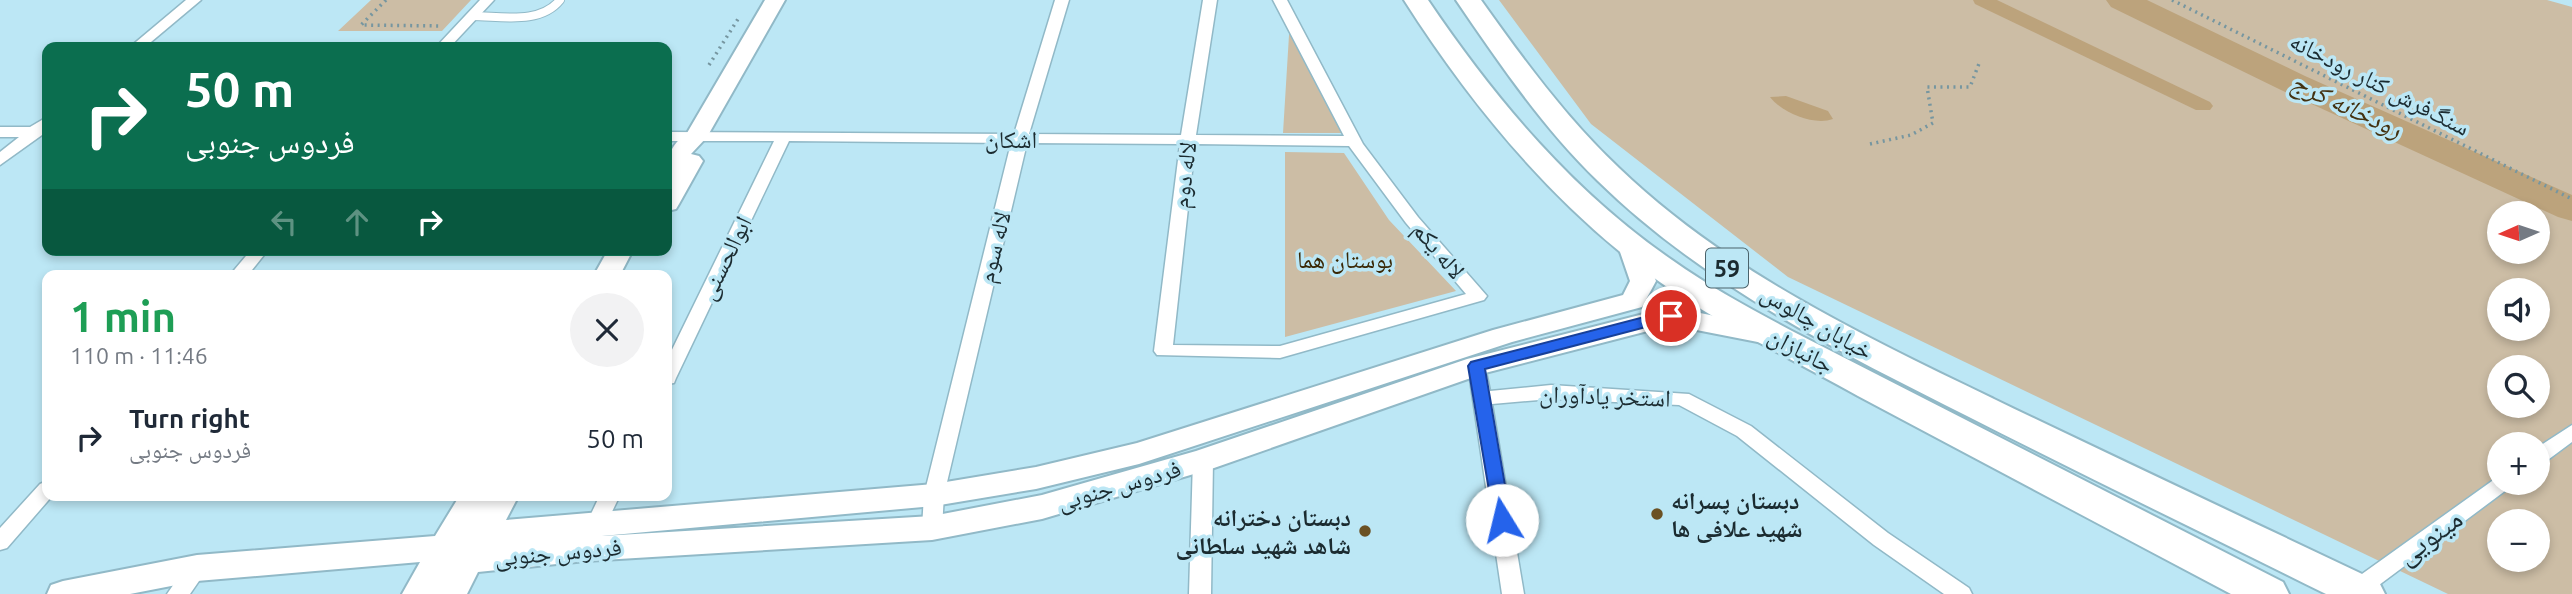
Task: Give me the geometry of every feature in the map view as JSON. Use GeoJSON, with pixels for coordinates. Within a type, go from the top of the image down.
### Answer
{"type":"FeatureCollection","features":[{"type":"Feature","properties":{"kind":"highway","name":"جانبازان"},"geometry":{"type":"LineString","coordinates":[[1416,0],[1443,41],[1517,136],[1631,246],[1695,292],[2268,594]]}},
{"type":"Feature","properties":{"kind":"highway","name":"خیابان چالوس"},"geometry":{"type":"LineString","coordinates":[[1468,0],[1563,127],[1631,196],[1699,249],[1770,297],[1854,346],[2360,592]]}},
{"type":"Feature","properties":{"kind":"highway"},"geometry":{"type":"LineString","coordinates":[[1443,41],[1490,32]]}},
{"type":"Feature","properties":{"kind":"street"},"geometry":{"type":"LineString","coordinates":[[143,42],[194,0]]}},
{"type":"Feature","properties":{"kind":"street"},"geometry":{"type":"LineString","coordinates":[[448,42],[487,0]]}},
{"type":"Feature","properties":{"kind":"street"},"geometry":{"type":"LineString","coordinates":[[672,166],[684,146],[696,137],[775,0]]}},
{"type":"Feature","properties":{"kind":"street","name":"لاله سوم"},"geometry":{"type":"LineString","coordinates":[[932,528],[934,495],[1020,139],[1062,0]]}},
{"type":"Feature","properties":{"kind":"street","name":"لاله دوم"},"geometry":{"type":"LineString","coordinates":[[1163,351],[1188,140],[1210,0]]}},
{"type":"Feature","properties":{"kind":"street","name":"لاله یکم"},"geometry":{"type":"LineString","coordinates":[[1163,351],[1280,352],[1478,296],[1412,220],[1354,141],[1280,0]]}},
{"type":"Feature","properties":{"kind":"street"},"geometry":{"type":"LineString","coordinates":[[0,132],[41,132]]}},
{"type":"Feature","properties":{"kind":"street"},"geometry":{"type":"LineString","coordinates":[[0,160],[41,132]]}},
{"type":"Feature","properties":{"kind":"street","name":"اشکان"},"geometry":{"type":"LineString","coordinates":[[672,136],[1354,141]]}},
{"type":"Feature","properties":{"kind":"street"},"geometry":{"type":"LineString","coordinates":[[672,195],[698,148],[696,137]]}},
{"type":"Feature","properties":{"kind":"street","name":"ابوالحسنی"},"geometry":{"type":"LineString","coordinates":[[672,368],[784,137]]}},
{"type":"Feature","properties":{"kind":"street","name":"فردوس جنوبی"},"geometry":{"type":"LineString","coordinates":[[63,594],[197,568],[591,536],[934,495],[1036,478],[1139,453],[1503,337],[1633,301],[1643,281],[1631,246]]}},
{"type":"Feature","properties":{"kind":"street"},"geometry":{"type":"LineString","coordinates":[[242,270],[255,256]]}},
{"type":"Feature","properties":{"kind":"street","name":"فردوس جنوبی"},"geometry":{"type":"LineString","coordinates":[[591,536],[932,528],[1042,507],[1203,460],[1476,366],[1671,316],[1775,336]]}},
{"type":"Feature","properties":{"kind":"street"},"geometry":{"type":"LineString","coordinates":[[1476,366],[1513,594]]}},
{"type":"Feature","properties":{"kind":"street","name":"استخر یادآوران"},"geometry":{"type":"LineString","coordinates":[[1482,398],[1551,392],[1682,398],[1744,431],[1881,539],[1961,594]]}},
{"type":"Feature","properties":{"kind":"street"},"geometry":{"type":"LineString","coordinates":[[2550,448],[2572,432]]}},
{"type":"Feature","properties":{"kind":"street"},"geometry":{"type":"LineString","coordinates":[[1200,594],[1203,460]]}},
{"type":"Feature","properties":{"kind":"street"},"geometry":{"type":"LineString","coordinates":[[0,542],[42,495]]}},
{"type":"Feature","properties":{"kind":"street","name":"مینویی"},"geometry":{"type":"LineString","coordinates":[[2360,592],[2487,495]]}},
{"type":"Feature","properties":{"kind":"street"},"geometry":{"type":"LineString","coordinates":[[450,594],[466,547],[475,501]]}},
{"type":"Feature","properties":{"kind":"street"},"geometry":{"type":"LineString","coordinates":[[418,594],[466,547],[500,501]]}},
{"type":"Feature","properties":{"kind":"street"},"geometry":{"type":"LineString","coordinates":[[591,536],[607,501]]}},
{"type":"Feature","properties":{"kind":"street"},"geometry":{"type":"LineString","coordinates":[[178,594],[197,568]]}},
{"type":"Feature","properties":{"kind":"lane"},"geometry":{"type":"LineString","coordinates":[[472,16],[545,15],[560,0]]}},
{"type":"Feature","properties":{"kind":"path"},"geometry":{"type":"LineString","coordinates":[[386,0],[361,25],[447,26]]}},
{"type":"Feature","properties":{"kind":"path","name":"سنگ‌فرش کنار رودخانه"},"geometry":{"type":"LineString","coordinates":[[2172,0],[2572,199]]}},
{"type":"Feature","properties":{"kind":"path"},"geometry":{"type":"LineString","coordinates":[[709,65],[743,11]]}},
{"type":"Feature","properties":{"kind":"path"},"geometry":{"type":"LineString","coordinates":[[1870,144],[1911,135],[1933,123],[1927,87],[1970,88],[1980,61]]}},
{"type":"Feature","properties":{"kind":"green space"},"geometry":{"type":"Polygon","coordinates":[[[371,0],[471,0],[442,31],[338,31],[371,0]]]}},
{"type":"Feature","properties":{"kind":"green space"},"geometry":{"type":"Polygon","coordinates":[[[1499,0],[2547,0],[2572,7],[2572,594],[2448,594],[1788,277],[1591,124],[1499,0]]]}},
{"type":"Feature","properties":{"kind":"green space"},"geometry":{"type":"Polygon","coordinates":[[[1290,19],[1345,133],[1283,133],[1290,19]]]}},
{"type":"Feature","properties":{"kind":"green space","name":"بوستان هما"},"geometry":{"type":"Polygon","coordinates":[[[1285,152],[1344,153],[1389,220],[1456,291],[1285,337],[1285,152]]]}},
{"type":"Feature","properties":{"kind":"shaded area"},"geometry":{"type":"Polygon","coordinates":[[[1786,96],[1828,111],[1833,119],[1817,121],[1799,117],[1782,108],[1770,97],[1786,96]]]}},
{"type":"Feature","properties":{"kind":"waterway"},"geometry":{"type":"LineString","coordinates":[[1982,0],[2203,106]]}},
{"type":"Feature","properties":{"kind":"waterway","name":"رودخانه کرج"},"geometry":{"type":"LineString","coordinates":[[2122,0],[2293,83],[2572,209]]}},
{"type":"Feature","properties":{"kind":"place","name":"دبستان پسرانه شهید علافی ها"},"geometry":{"type":"Point","coordinates":[1657,514]}},
{"type":"Feature","properties":{"kind":"place","name":"دبستان دخترانه شاهد شهید سلطانی"},"geometry":{"type":"Point","coordinates":[1365,531]}},
{"type":"Feature","properties":{"kind":"route"},"geometry":{"type":"LineString","coordinates":[[1502,520],[1476,366],[1671,316]]}}]}
